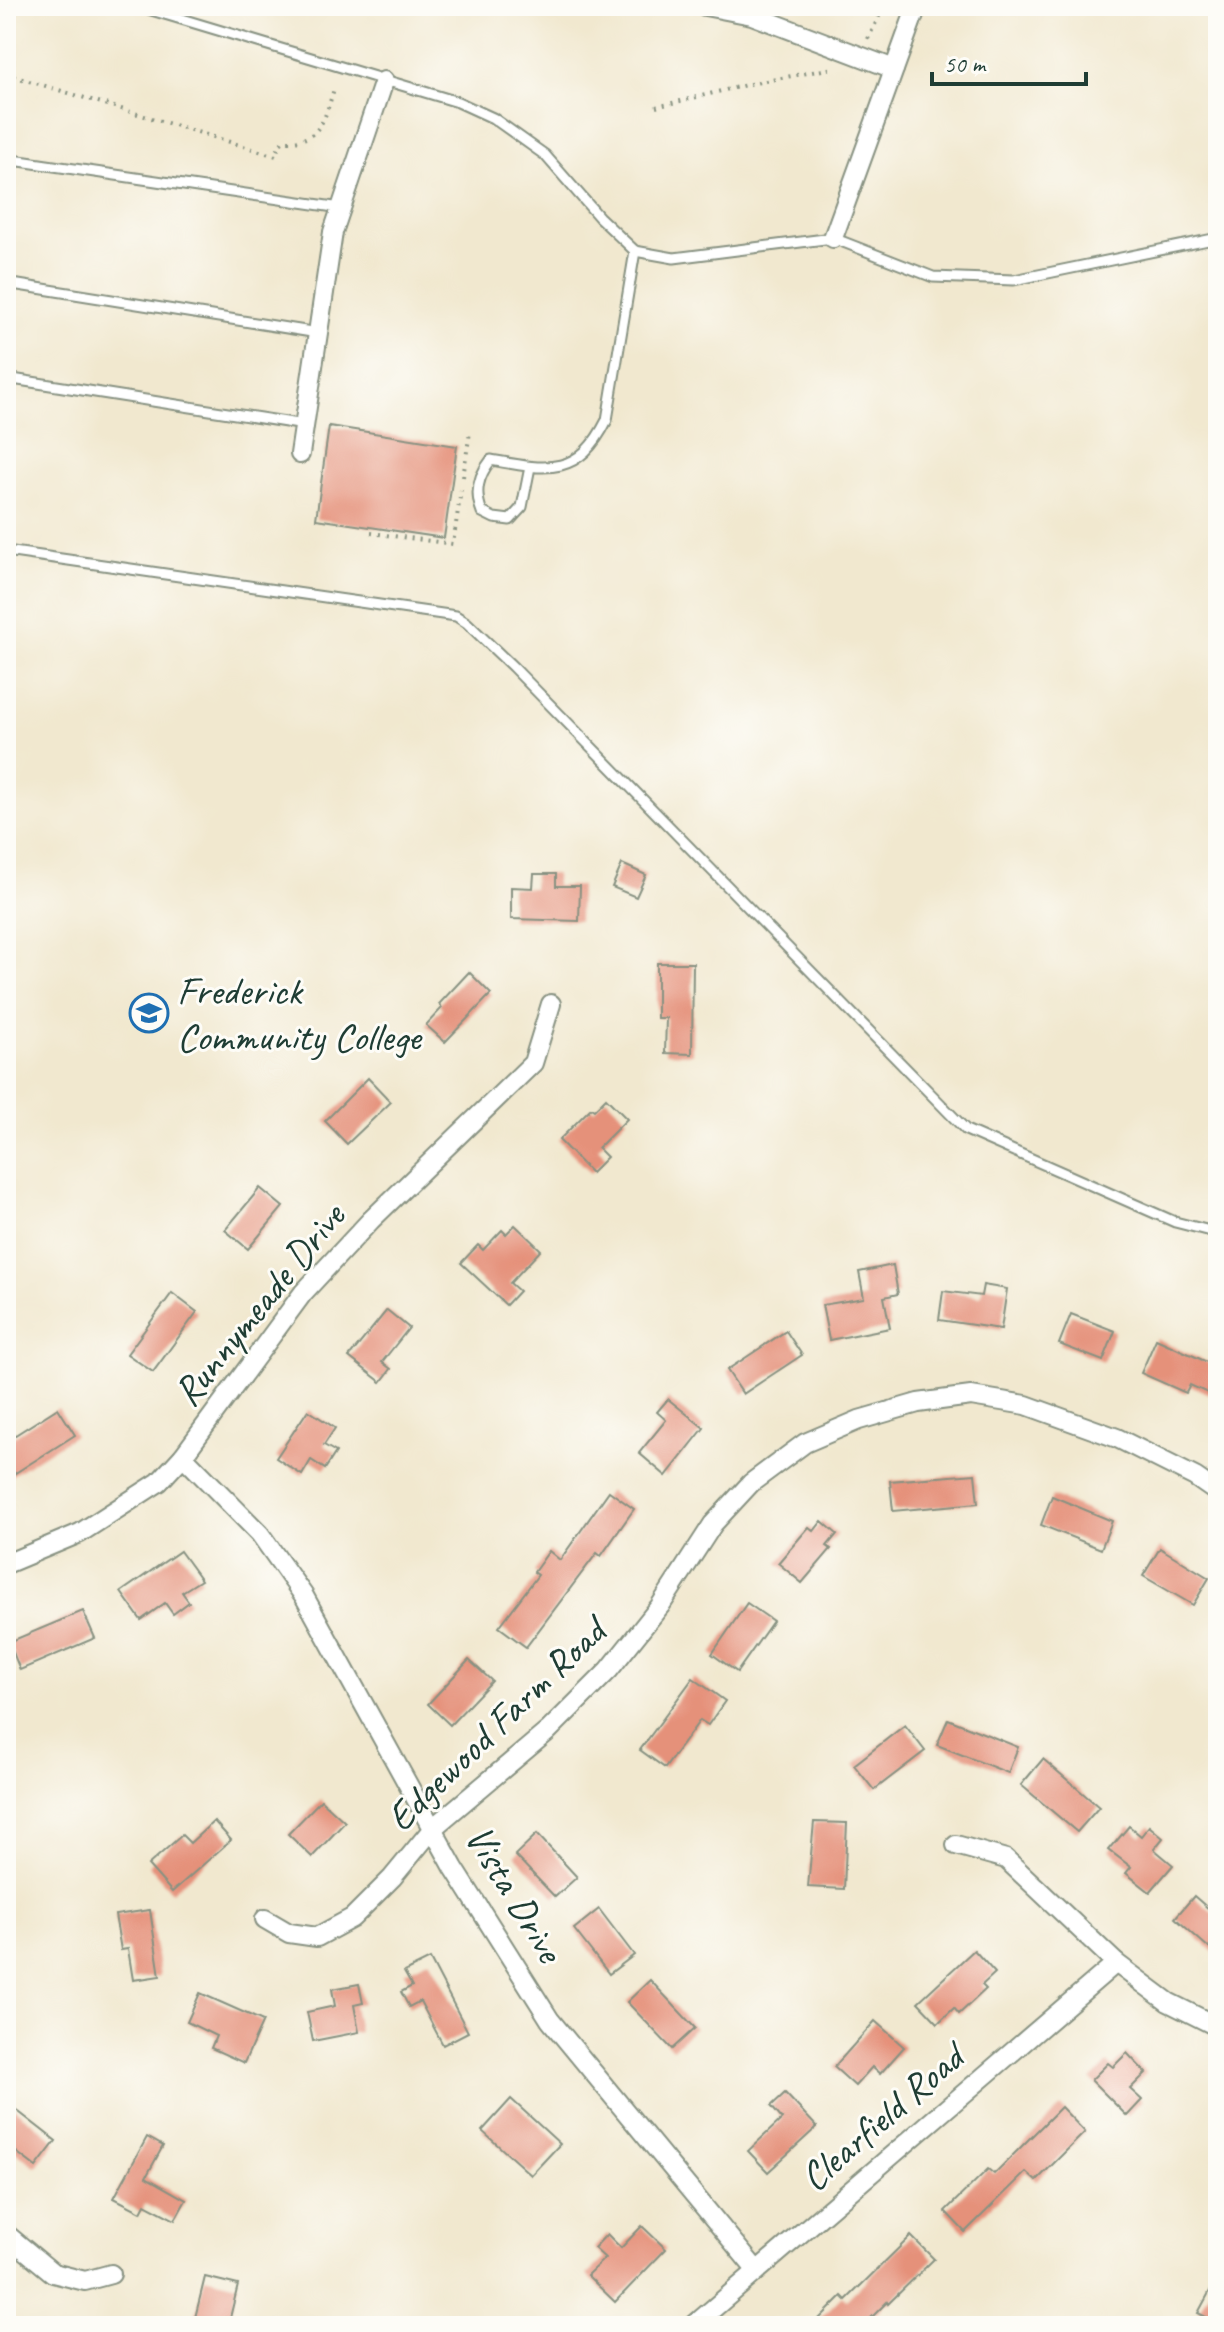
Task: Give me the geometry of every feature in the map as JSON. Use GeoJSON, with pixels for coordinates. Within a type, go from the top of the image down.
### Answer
{"type":"FeatureCollection","features":[{"type":"Feature","properties":{"kind":"street"},"geometry":{"type":"LineString","coordinates":[[705,6],[752,15],[894,69]]}},
{"type":"Feature","properties":{"kind":"street"},"geometry":{"type":"LineString","coordinates":[[833,238],[917,6]]}},
{"type":"Feature","properties":{"kind":"street"},"geometry":{"type":"LineString","coordinates":[[300,454],[333,232],[384,81]]}},
{"type":"Feature","properties":{"kind":"street","name":"Runnymeade Drive"},"geometry":{"type":"LineString","coordinates":[[6,1564],[80,1533],[159,1482],[183,1456],[303,1293],[371,1220],[533,1063],[551,1004]]}},
{"type":"Feature","properties":{"kind":"street","name":"Edgewood Farm Road"},"geometry":{"type":"LineString","coordinates":[[265,1919],[289,1933],[317,1937],[352,1918],[392,1878],[434,1827],[548,1731],[609,1670],[660,1606],[713,1524],[751,1483],[805,1443],[859,1420],[918,1403],[971,1396],[1026,1405],[1117,1438],[1195,1477],[1218,1493]]}},
{"type":"Feature","properties":{"kind":"street","name":"Vista Drive"},"geometry":{"type":"LineString","coordinates":[[183,1456],[260,1534],[304,1596],[454,1868],[550,2020],[757,2271]]}},
{"type":"Feature","properties":{"kind":"street"},"geometry":{"type":"LineString","coordinates":[[956,1845],[1006,1859],[1116,1963],[1168,2002],[1218,2027]]}},
{"type":"Feature","properties":{"kind":"street","name":"Clearfield Road"},"geometry":{"type":"LineString","coordinates":[[693,2326],[1116,1963]]}},
{"type":"Feature","properties":{"kind":"street"},"geometry":{"type":"LineString","coordinates":[[6,2234],[53,2273],[85,2281],[111,2274]]}},
{"type":"Feature","properties":{"kind":"lane"},"geometry":{"type":"LineString","coordinates":[[138,6],[458,102],[493,118],[545,155],[599,217],[635,251],[674,258],[833,238],[933,277],[1014,280],[1218,238]]}},
{"type":"Feature","properties":{"kind":"lane"},"geometry":{"type":"LineString","coordinates":[[6,197],[9,159],[341,208]]}},
{"type":"Feature","properties":{"kind":"lane"},"geometry":{"type":"LineString","coordinates":[[530,467],[522,507],[510,520],[494,518],[482,512],[477,500],[479,475],[491,460],[545,469],[584,454],[597,440],[607,420],[635,251]]}},
{"type":"Feature","properties":{"kind":"lane"},"geometry":{"type":"LineString","coordinates":[[6,283],[318,333]]}},
{"type":"Feature","properties":{"kind":"lane"},"geometry":{"type":"LineString","coordinates":[[6,378],[305,425]]}},
{"type":"Feature","properties":{"kind":"lane"},"geometry":{"type":"LineString","coordinates":[[6,551],[456,616],[513,667],[966,1130],[1175,1222],[1218,1233]]}},
{"type":"Feature","properties":{"kind":"path"},"geometry":{"type":"LineString","coordinates":[[656,107],[852,64],[876,27],[884,6]]}},
{"type":"Feature","properties":{"kind":"path"},"geometry":{"type":"LineString","coordinates":[[6,74],[276,156],[279,145],[284,141],[296,141],[313,135],[327,113],[335,86]]}},
{"type":"Feature","properties":{"kind":"path"},"geometry":{"type":"LineString","coordinates":[[371,533],[453,544],[470,432]]}},
{"type":"Feature","properties":{"kind":"building"},"geometry":{"type":"Polygon","coordinates":[[[329,426],[457,446],[444,538],[316,519],[329,426]]]}},
{"type":"Feature","properties":{"kind":"building"},"geometry":{"type":"Polygon","coordinates":[[[622,864],[646,875],[636,897],[612,887],[622,864]]]}},
{"type":"Feature","properties":{"kind":"building"},"geometry":{"type":"Polygon","coordinates":[[[534,874],[556,874],[556,886],[580,886],[579,921],[511,919],[511,887],[533,888],[534,874]]]}},
{"type":"Feature","properties":{"kind":"building"},"geometry":{"type":"Polygon","coordinates":[[[657,963],[693,963],[692,1054],[665,1053],[666,1018],[657,1018],[657,963]]]}},
{"type":"Feature","properties":{"kind":"building"},"geometry":{"type":"Polygon","coordinates":[[[469,972],[491,994],[445,1042],[426,1025],[442,1008],[439,1004],[469,972]]]}},
{"type":"Feature","properties":{"kind":"building"},"geometry":{"type":"Polygon","coordinates":[[[368,1078],[391,1102],[347,1144],[325,1121],[368,1078]]]}},
{"type":"Feature","properties":{"kind":"building"},"geometry":{"type":"Polygon","coordinates":[[[606,1098],[627,1119],[598,1148],[607,1157],[591,1173],[559,1140],[591,1108],[594,1110],[606,1098]]]}},
{"type":"Feature","properties":{"kind":"building"},"geometry":{"type":"Polygon","coordinates":[[[260,1188],[283,1207],[248,1249],[225,1230],[260,1188]]]}},
{"type":"Feature","properties":{"kind":"building"},"geometry":{"type":"Polygon","coordinates":[[[515,1225],[541,1250],[510,1283],[519,1291],[506,1305],[461,1263],[478,1245],[483,1250],[502,1230],[506,1234],[515,1225]]]}},
{"type":"Feature","properties":{"kind":"building"},"geometry":{"type":"Polygon","coordinates":[[[893,1265],[898,1294],[884,1297],[890,1328],[829,1340],[822,1305],[864,1298],[859,1272],[893,1265]]]}},
{"type":"Feature","properties":{"kind":"building"},"geometry":{"type":"Polygon","coordinates":[[[983,1285],[1007,1289],[1001,1329],[939,1320],[943,1291],[981,1296],[983,1285]]]}},
{"type":"Feature","properties":{"kind":"building"},"geometry":{"type":"Polygon","coordinates":[[[172,1293],[197,1312],[153,1372],[127,1354],[172,1293]]]}},
{"type":"Feature","properties":{"kind":"building"},"geometry":{"type":"Polygon","coordinates":[[[387,1310],[409,1328],[382,1362],[391,1369],[381,1382],[349,1357],[387,1310]]]}},
{"type":"Feature","properties":{"kind":"building"},"geometry":{"type":"Polygon","coordinates":[[[1071,1314],[1115,1331],[1103,1361],[1059,1344],[1071,1314]]]}},
{"type":"Feature","properties":{"kind":"building"},"geometry":{"type":"Polygon","coordinates":[[[786,1331],[802,1355],[743,1394],[727,1370],[786,1331]]]}},
{"type":"Feature","properties":{"kind":"building"},"geometry":{"type":"Polygon","coordinates":[[[1156,1339],[1218,1367],[1218,1381],[1212,1395],[1190,1385],[1186,1393],[1141,1373],[1156,1339]]]}},
{"type":"Feature","properties":{"kind":"building"},"geometry":{"type":"Polygon","coordinates":[[[668,1399],[704,1428],[666,1476],[639,1453],[666,1420],[657,1412],[668,1399]]]}},
{"type":"Feature","properties":{"kind":"building"},"geometry":{"type":"Polygon","coordinates":[[[58,1408],[75,1435],[6,1479],[6,1441],[58,1408]]]}},
{"type":"Feature","properties":{"kind":"building"},"geometry":{"type":"Polygon","coordinates":[[[308,1410],[335,1428],[324,1445],[336,1452],[325,1469],[311,1460],[302,1475],[276,1458],[308,1410]]]}},
{"type":"Feature","properties":{"kind":"building"},"geometry":{"type":"Polygon","coordinates":[[[975,1474],[978,1503],[893,1511],[890,1481],[975,1474]]]}},
{"type":"Feature","properties":{"kind":"building"},"geometry":{"type":"Polygon","coordinates":[[[609,1491],[634,1509],[601,1556],[597,1553],[526,1647],[499,1627],[538,1575],[534,1572],[549,1551],[560,1560],[609,1491]]]}},
{"type":"Feature","properties":{"kind":"building"},"geometry":{"type":"Polygon","coordinates":[[[1052,1496],[1112,1521],[1101,1549],[1041,1525],[1052,1496]]]}},
{"type":"Feature","properties":{"kind":"building"},"geometry":{"type":"Polygon","coordinates":[[[822,1521],[837,1534],[827,1546],[831,1549],[802,1583],[778,1563],[809,1527],[814,1531],[822,1521]]]}},
{"type":"Feature","properties":{"kind":"building"},"geometry":{"type":"Polygon","coordinates":[[[1160,1548],[1209,1578],[1193,1605],[1143,1576],[1160,1548]]]}},
{"type":"Feature","properties":{"kind":"building"},"geometry":{"type":"Polygon","coordinates":[[[180,1551],[201,1580],[182,1592],[189,1602],[173,1614],[165,1603],[141,1620],[121,1592],[180,1551]]]}},
{"type":"Feature","properties":{"kind":"building"},"geometry":{"type":"Polygon","coordinates":[[[747,1603],[773,1621],[737,1672],[712,1654],[747,1603]]]}},
{"type":"Feature","properties":{"kind":"building"},"geometry":{"type":"Polygon","coordinates":[[[83,1611],[95,1638],[20,1670],[9,1642],[83,1611]]]}},
{"type":"Feature","properties":{"kind":"building"},"geometry":{"type":"Polygon","coordinates":[[[469,1660],[492,1681],[450,1725],[428,1704],[469,1660]]]}},
{"type":"Feature","properties":{"kind":"building"},"geometry":{"type":"Polygon","coordinates":[[[693,1678],[725,1701],[708,1725],[700,1720],[665,1768],[640,1750],[693,1678]]]}},
{"type":"Feature","properties":{"kind":"building"},"geometry":{"type":"Polygon","coordinates":[[[948,1719],[1018,1747],[1008,1773],[937,1745],[948,1719]]]}},
{"type":"Feature","properties":{"kind":"building"},"geometry":{"type":"Polygon","coordinates":[[[905,1725],[925,1751],[874,1790],[854,1765],[905,1725]]]}},
{"type":"Feature","properties":{"kind":"building"},"geometry":{"type":"Polygon","coordinates":[[[1043,1759],[1099,1807],[1077,1832],[1021,1785],[1043,1759]]]}},
{"type":"Feature","properties":{"kind":"building"},"geometry":{"type":"Polygon","coordinates":[[[321,1800],[345,1822],[312,1857],[288,1834],[321,1800]]]}},
{"type":"Feature","properties":{"kind":"building"},"geometry":{"type":"Polygon","coordinates":[[[214,1821],[231,1840],[172,1892],[148,1865],[182,1835],[190,1843],[214,1821]]]}},
{"type":"Feature","properties":{"kind":"building"},"geometry":{"type":"Polygon","coordinates":[[[814,1822],[847,1823],[844,1889],[808,1887],[814,1822]]]}},
{"type":"Feature","properties":{"kind":"building"},"geometry":{"type":"Polygon","coordinates":[[[1129,1826],[1141,1836],[1149,1826],[1163,1838],[1154,1849],[1173,1865],[1150,1892],[1126,1873],[1131,1867],[1109,1850],[1129,1826]]]}},
{"type":"Feature","properties":{"kind":"building"},"geometry":{"type":"Polygon","coordinates":[[[537,1834],[577,1877],[555,1897],[515,1855],[537,1834]]]}},
{"type":"Feature","properties":{"kind":"building"},"geometry":{"type":"Polygon","coordinates":[[[1194,1896],[1218,1917],[1218,1956],[1175,1918],[1194,1896]]]}},
{"type":"Feature","properties":{"kind":"building"},"geometry":{"type":"Polygon","coordinates":[[[599,1909],[634,1955],[609,1974],[574,1929],[599,1909]]]}},
{"type":"Feature","properties":{"kind":"building"},"geometry":{"type":"Polygon","coordinates":[[[150,1910],[160,1976],[133,1980],[128,1949],[121,1950],[115,1915],[150,1910]]]}},
{"type":"Feature","properties":{"kind":"building"},"geometry":{"type":"Polygon","coordinates":[[[974,1950],[995,1973],[982,1985],[986,1989],[959,2014],[954,2008],[938,2023],[918,2002],[974,1950]]]}},
{"type":"Feature","properties":{"kind":"building"},"geometry":{"type":"Polygon","coordinates":[[[430,1959],[468,2032],[443,2045],[420,2001],[409,2007],[401,1992],[412,1986],[404,1972],[430,1959]]]}},
{"type":"Feature","properties":{"kind":"building"},"geometry":{"type":"Polygon","coordinates":[[[650,1980],[695,2028],[672,2049],[627,2002],[650,1980]]]}},
{"type":"Feature","properties":{"kind":"building"},"geometry":{"type":"Polygon","coordinates":[[[359,1984],[363,2003],[354,2005],[359,2032],[313,2041],[307,2012],[335,2006],[332,1989],[359,1984]]]}},
{"type":"Feature","properties":{"kind":"building"},"geometry":{"type":"Polygon","coordinates":[[[200,1993],[263,2021],[244,2063],[211,2048],[216,2036],[187,2022],[200,1993]]]}},
{"type":"Feature","properties":{"kind":"building"},"geometry":{"type":"Polygon","coordinates":[[[875,2021],[904,2047],[880,2074],[872,2067],[855,2086],[834,2067],[875,2021]]]}},
{"type":"Feature","properties":{"kind":"building"},"geometry":{"type":"Polygon","coordinates":[[[1127,2053],[1146,2073],[1130,2089],[1142,2100],[1127,2116],[1091,2080],[1108,2063],[1113,2067],[1127,2053]]]}},
{"type":"Feature","properties":{"kind":"building"},"geometry":{"type":"Polygon","coordinates":[[[785,2093],[817,2127],[768,2172],[748,2151],[782,2119],[771,2106],[785,2093]]]}},
{"type":"Feature","properties":{"kind":"building"},"geometry":{"type":"Polygon","coordinates":[[[511,2099],[560,2144],[531,2175],[482,2131],[511,2099]]]}},
{"type":"Feature","properties":{"kind":"building"},"geometry":{"type":"Polygon","coordinates":[[[6,2102],[56,2141],[36,2167],[6,2144],[6,2102]]]}},
{"type":"Feature","properties":{"kind":"building"},"geometry":{"type":"Polygon","coordinates":[[[1061,2107],[1085,2132],[1036,2181],[1026,2172],[965,2232],[945,2211],[988,2169],[994,2174],[1061,2107]]]}},
{"type":"Feature","properties":{"kind":"building"},"geometry":{"type":"Polygon","coordinates":[[[147,2137],[163,2146],[146,2177],[186,2200],[175,2220],[145,2204],[141,2212],[114,2198],[147,2137]]]}},
{"type":"Feature","properties":{"kind":"building"},"geometry":{"type":"Polygon","coordinates":[[[642,2226],[666,2249],[615,2302],[587,2275],[605,2258],[594,2248],[607,2234],[621,2248],[642,2226]]]}},
{"type":"Feature","properties":{"kind":"building"},"geometry":{"type":"Polygon","coordinates":[[[911,2236],[934,2259],[888,2304],[863,2326],[812,2326],[842,2296],[846,2300],[911,2236]]]}},
{"type":"Feature","properties":{"kind":"building"},"geometry":{"type":"Polygon","coordinates":[[[1218,2276],[1218,2323],[1198,2313],[1218,2276]]]}},
{"type":"Feature","properties":{"kind":"building"},"geometry":{"type":"Polygon","coordinates":[[[205,2277],[238,2285],[228,2326],[193,2326],[205,2277]]]}},
{"type":"Feature","properties":{"kind":"place","name":"Frederick Community College"},"geometry":{"type":"Point","coordinates":[149,1013]}}]}
